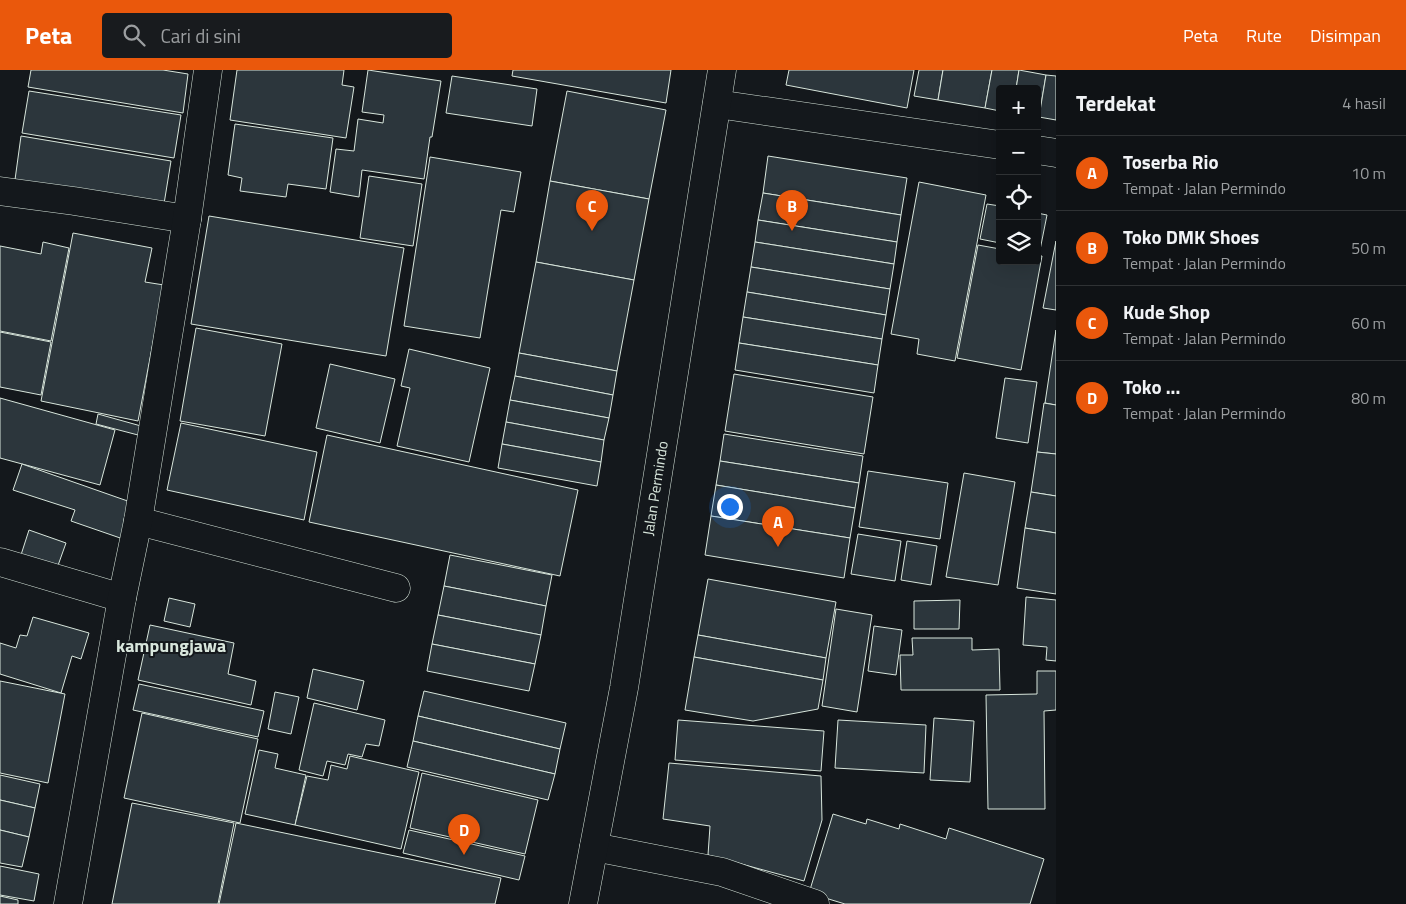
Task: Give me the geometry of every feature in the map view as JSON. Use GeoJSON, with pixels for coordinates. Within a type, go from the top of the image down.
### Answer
{"type":"FeatureCollection","features":[{"type":"Feature","properties":{"kind":"street"},"geometry":{"type":"LineString","coordinates":[[68,904],[122,598],[138,521],[187,219],[208,70]]}},
{"type":"Feature","properties":{"kind":"street","name":"Jalan Permindo"},"geometry":{"type":"LineString","coordinates":[[583,904],[624,688],[722,70]]}},
{"type":"Feature","properties":{"kind":"street"},"geometry":{"type":"LineString","coordinates":[[717,104],[996,144]]}},
{"type":"Feature","properties":{"kind":"street"},"geometry":{"type":"LineString","coordinates":[[1041,151],[1056,153]]}},
{"type":"Feature","properties":{"kind":"street"},"geometry":{"type":"LineString","coordinates":[[0,191],[187,219]]}},
{"type":"Feature","properties":{"kind":"street"},"geometry":{"type":"LineString","coordinates":[[138,521],[396,588]]}},
{"type":"Feature","properties":{"kind":"street"},"geometry":{"type":"LineString","coordinates":[[0,562],[122,598]]}},
{"type":"Feature","properties":{"kind":"street"},"geometry":{"type":"LineString","coordinates":[[594,847],[722,872],[815,904]]}},
{"type":"Feature","properties":{"kind":"building"},"geometry":{"type":"Polygon","coordinates":[[[31,70],[163,70],[188,74],[183,113],[28,87],[31,70]]]}},
{"type":"Feature","properties":{"kind":"building"},"geometry":{"type":"Polygon","coordinates":[[[237,70],[344,70],[342,85],[354,87],[346,138],[230,120],[237,70]]]}},
{"type":"Feature","properties":{"kind":"building"},"geometry":{"type":"Polygon","coordinates":[[[368,70],[441,81],[424,179],[362,170],[359,197],[330,192],[336,149],[354,151],[358,119],[383,123],[384,115],[362,112],[368,70]]]}},
{"type":"Feature","properties":{"kind":"building"},"geometry":{"type":"Polygon","coordinates":[[[513,70],[671,70],[666,103],[512,76],[513,70]]]}},
{"type":"Feature","properties":{"kind":"building"},"geometry":{"type":"Polygon","coordinates":[[[789,70],[914,70],[907,108],[786,85],[789,70]]]}},
{"type":"Feature","properties":{"kind":"building"},"geometry":{"type":"Polygon","coordinates":[[[919,70],[943,70],[938,100],[914,96],[919,70]]]}},
{"type":"Feature","properties":{"kind":"building"},"geometry":{"type":"Polygon","coordinates":[[[943,70],[992,70],[985,108],[938,100],[943,70]]]}},
{"type":"Feature","properties":{"kind":"building"},"geometry":{"type":"Polygon","coordinates":[[[992,70],[1019,70],[1017,85],[996,85],[996,110],[985,108],[992,70]]]}},
{"type":"Feature","properties":{"kind":"building"},"geometry":{"type":"Polygon","coordinates":[[[1019,70],[1046,75],[1041,105],[1041,85],[1017,85],[1019,70]]]}},
{"type":"Feature","properties":{"kind":"building"},"geometry":{"type":"Polygon","coordinates":[[[1046,75],[1056,76],[1056,120],[1041,117],[1046,75]]]}},
{"type":"Feature","properties":{"kind":"building"},"geometry":{"type":"Polygon","coordinates":[[[452,76],[537,89],[532,126],[446,113],[452,76]]]}},
{"type":"Feature","properties":{"kind":"building"},"geometry":{"type":"Polygon","coordinates":[[[29,91],[181,115],[174,158],[22,133],[29,91]]]}},
{"type":"Feature","properties":{"kind":"building"},"geometry":{"type":"Polygon","coordinates":[[[567,91],[666,110],[649,199],[550,181],[567,91]]]}},
{"type":"Feature","properties":{"kind":"building"},"geometry":{"type":"Polygon","coordinates":[[[235,124],[333,138],[326,189],[288,184],[286,197],[240,191],[242,178],[228,175],[235,124]]]}},
{"type":"Feature","properties":{"kind":"building"},"geometry":{"type":"Polygon","coordinates":[[[21,136],[171,161],[163,210],[14,187],[21,136]]]}},
{"type":"Feature","properties":{"kind":"building"},"geometry":{"type":"Polygon","coordinates":[[[768,156],[907,178],[901,215],[763,193],[768,156]]]}},
{"type":"Feature","properties":{"kind":"building"},"geometry":{"type":"Polygon","coordinates":[[[430,157],[521,172],[514,212],[501,210],[480,338],[404,326],[430,157]]]}},
{"type":"Feature","properties":{"kind":"building"},"geometry":{"type":"Polygon","coordinates":[[[369,176],[422,184],[413,246],[360,238],[369,176]]]}},
{"type":"Feature","properties":{"kind":"building"},"geometry":{"type":"Polygon","coordinates":[[[550,181],[649,199],[634,280],[536,262],[550,181]]]}},
{"type":"Feature","properties":{"kind":"building"},"geometry":{"type":"Polygon","coordinates":[[[919,182],[986,195],[955,361],[917,354],[919,339],[891,334],[919,182]]]}},
{"type":"Feature","properties":{"kind":"building"},"geometry":{"type":"Polygon","coordinates":[[[763,193],[901,215],[897,242],[758,220],[763,193]]]}},
{"type":"Feature","properties":{"kind":"building"},"geometry":{"type":"Polygon","coordinates":[[[987,204],[996,205],[996,242],[980,239],[987,204]]]}},
{"type":"Feature","properties":{"kind":"building"},"geometry":{"type":"Polygon","coordinates":[[[1041,214],[1047,215],[1041,245],[1041,214]]]}},
{"type":"Feature","properties":{"kind":"building"},"geometry":{"type":"Polygon","coordinates":[[[209,216],[404,248],[386,356],[191,324],[209,216]]]}},
{"type":"Feature","properties":{"kind":"building"},"geometry":{"type":"Polygon","coordinates":[[[758,220],[897,242],[894,264],[755,242],[758,220]]]}},
{"type":"Feature","properties":{"kind":"building"},"geometry":{"type":"Polygon","coordinates":[[[73,233],[152,248],[145,282],[164,285],[138,421],[41,401],[73,233]]]}},
{"type":"Feature","properties":{"kind":"building"},"geometry":{"type":"Polygon","coordinates":[[[1056,241],[1056,310],[1043,308],[1056,241]]]}},
{"type":"Feature","properties":{"kind":"building"},"geometry":{"type":"Polygon","coordinates":[[[43,242],[69,248],[51,341],[0,331],[0,246],[41,254],[43,242]]]}},
{"type":"Feature","properties":{"kind":"building"},"geometry":{"type":"Polygon","coordinates":[[[755,242],[894,264],[890,289],[751,267],[755,242]]]}},
{"type":"Feature","properties":{"kind":"building"},"geometry":{"type":"Polygon","coordinates":[[[978,245],[996,248],[996,265],[1040,265],[1021,370],[957,358],[978,245]]]}},
{"type":"Feature","properties":{"kind":"building"},"geometry":{"type":"Polygon","coordinates":[[[536,262],[634,280],[617,371],[519,353],[536,262]]]}},
{"type":"Feature","properties":{"kind":"building"},"geometry":{"type":"Polygon","coordinates":[[[751,267],[890,289],[886,315],[747,292],[751,267]]]}},
{"type":"Feature","properties":{"kind":"building"},"geometry":{"type":"Polygon","coordinates":[[[747,292],[886,315],[882,339],[743,317],[747,292]]]}},
{"type":"Feature","properties":{"kind":"building"},"geometry":{"type":"Polygon","coordinates":[[[743,317],[882,339],[878,365],[739,343],[743,317]]]}},
{"type":"Feature","properties":{"kind":"building"},"geometry":{"type":"Polygon","coordinates":[[[196,328],[282,344],[265,436],[180,421],[196,328]]]}},
{"type":"Feature","properties":{"kind":"building"},"geometry":{"type":"Polygon","coordinates":[[[1056,330],[1056,405],[1045,403],[1056,330]]]}},
{"type":"Feature","properties":{"kind":"building"},"geometry":{"type":"Polygon","coordinates":[[[0,332],[51,342],[41,395],[0,387],[0,332]]]}},
{"type":"Feature","properties":{"kind":"building"},"geometry":{"type":"Polygon","coordinates":[[[739,343],[878,365],[874,393],[735,370],[739,343]]]}},
{"type":"Feature","properties":{"kind":"building"},"geometry":{"type":"Polygon","coordinates":[[[409,349],[490,368],[469,462],[397,446],[410,388],[401,386],[409,349]]]}},
{"type":"Feature","properties":{"kind":"building"},"geometry":{"type":"Polygon","coordinates":[[[519,353],[617,371],[613,395],[515,376],[519,353]]]}},
{"type":"Feature","properties":{"kind":"building"},"geometry":{"type":"Polygon","coordinates":[[[330,364],[395,379],[380,443],[316,428],[330,364]]]}},
{"type":"Feature","properties":{"kind":"building"},"geometry":{"type":"Polygon","coordinates":[[[734,374],[873,397],[864,454],[725,431],[734,374]]]}},
{"type":"Feature","properties":{"kind":"building"},"geometry":{"type":"Polygon","coordinates":[[[515,376],[613,395],[609,418],[510,400],[515,376]]]}},
{"type":"Feature","properties":{"kind":"building"},"geometry":{"type":"Polygon","coordinates":[[[1005,378],[1037,382],[1028,443],[996,438],[1005,378]]]}},
{"type":"Feature","properties":{"kind":"building"},"geometry":{"type":"Polygon","coordinates":[[[0,398],[115,430],[100,485],[0,458],[0,398]]]}},
{"type":"Feature","properties":{"kind":"building"},"geometry":{"type":"Polygon","coordinates":[[[510,400],[609,418],[604,440],[506,422],[510,400]]]}},
{"type":"Feature","properties":{"kind":"building"},"geometry":{"type":"Polygon","coordinates":[[[1044,403],[1056,405],[1056,454],[1037,452],[1044,403]]]}},
{"type":"Feature","properties":{"kind":"building"},"geometry":{"type":"Polygon","coordinates":[[[98,414],[141,426],[138,435],[96,424],[98,414]]]}},
{"type":"Feature","properties":{"kind":"building"},"geometry":{"type":"Polygon","coordinates":[[[506,422],[604,440],[601,462],[502,444],[506,422]]]}},
{"type":"Feature","properties":{"kind":"building"},"geometry":{"type":"Polygon","coordinates":[[[181,423],[317,452],[304,520],[167,490],[181,423]]]}},
{"type":"Feature","properties":{"kind":"building"},"geometry":{"type":"Polygon","coordinates":[[[724,434],[863,456],[859,483],[720,461],[724,434]]]}},
{"type":"Feature","properties":{"kind":"building"},"geometry":{"type":"Polygon","coordinates":[[[327,435],[578,490],[560,576],[309,522],[327,435]]]}},
{"type":"Feature","properties":{"kind":"building"},"geometry":{"type":"Polygon","coordinates":[[[502,444],[601,462],[597,486],[498,468],[502,444]]]}},
{"type":"Feature","properties":{"kind":"building"},"geometry":{"type":"Polygon","coordinates":[[[1037,452],[1056,454],[1056,496],[1031,492],[1037,452]]]}},
{"type":"Feature","properties":{"kind":"building"},"geometry":{"type":"Polygon","coordinates":[[[720,461],[859,483],[855,508],[716,485],[720,461]]]}},
{"type":"Feature","properties":{"kind":"building"},"geometry":{"type":"Polygon","coordinates":[[[22,464],[139,505],[126,540],[71,521],[75,510],[13,490],[22,464]]]}},
{"type":"Feature","properties":{"kind":"building"},"geometry":{"type":"Polygon","coordinates":[[[868,471],[948,483],[940,539],[859,527],[868,471]]]}},
{"type":"Feature","properties":{"kind":"building"},"geometry":{"type":"Polygon","coordinates":[[[964,473],[1015,482],[998,585],[946,577],[964,473]]]}},
{"type":"Feature","properties":{"kind":"building"},"geometry":{"type":"Polygon","coordinates":[[[716,485],[855,508],[850,538],[711,516],[716,485]]]}},
{"type":"Feature","properties":{"kind":"building"},"geometry":{"type":"Polygon","coordinates":[[[1031,492],[1056,496],[1056,533],[1025,528],[1031,492]]]}},
{"type":"Feature","properties":{"kind":"building"},"geometry":{"type":"Polygon","coordinates":[[[711,516],[850,538],[844,578],[705,555],[711,516]]]}},
{"type":"Feature","properties":{"kind":"building"},"geometry":{"type":"Polygon","coordinates":[[[1025,528],[1056,533],[1056,594],[1017,588],[1025,528]]]}},
{"type":"Feature","properties":{"kind":"building"},"geometry":{"type":"Polygon","coordinates":[[[29,530],[66,543],[56,571],[20,558],[29,530]]]}},
{"type":"Feature","properties":{"kind":"building"},"geometry":{"type":"Polygon","coordinates":[[[858,534],[901,541],[895,581],[851,574],[858,534]]]}},
{"type":"Feature","properties":{"kind":"building"},"geometry":{"type":"Polygon","coordinates":[[[907,541],[937,546],[931,585],[901,580],[907,541]]]}},
{"type":"Feature","properties":{"kind":"building"},"geometry":{"type":"Polygon","coordinates":[[[450,555],[552,575],[546,606],[444,586],[450,555]]]}},
{"type":"Feature","properties":{"kind":"building"},"geometry":{"type":"Polygon","coordinates":[[[708,579],[836,602],[826,658],[698,635],[708,579]]]}},
{"type":"Feature","properties":{"kind":"building"},"geometry":{"type":"Polygon","coordinates":[[[444,586],[546,606],[541,635],[438,615],[444,586]]]}},
{"type":"Feature","properties":{"kind":"building"},"geometry":{"type":"Polygon","coordinates":[[[1026,597],[1056,600],[1056,661],[1046,660],[1047,647],[1023,645],[1026,597]]]}},
{"type":"Feature","properties":{"kind":"building"},"geometry":{"type":"Polygon","coordinates":[[[169,598],[195,604],[190,627],[164,621],[169,598]]]}},
{"type":"Feature","properties":{"kind":"building"},"geometry":{"type":"Polygon","coordinates":[[[960,600],[959,629],[914,629],[914,601],[960,600]]]}},
{"type":"Feature","properties":{"kind":"building"},"geometry":{"type":"Polygon","coordinates":[[[836,609],[872,615],[857,712],[822,706],[836,609]]]}},
{"type":"Feature","properties":{"kind":"building"},"geometry":{"type":"Polygon","coordinates":[[[438,615],[541,635],[535,664],[432,644],[438,615]]]}},
{"type":"Feature","properties":{"kind":"building"},"geometry":{"type":"Polygon","coordinates":[[[33,617],[89,633],[81,659],[72,656],[61,693],[0,674],[0,643],[16,648],[20,635],[27,636],[33,617]]]}},
{"type":"Feature","properties":{"kind":"building"},"geometry":{"type":"Polygon","coordinates":[[[150,625],[234,643],[228,674],[256,681],[251,705],[138,680],[150,625]]]}},
{"type":"Feature","properties":{"kind":"building"},"geometry":{"type":"Polygon","coordinates":[[[874,626],[902,630],[896,675],[868,671],[874,626]]]}},
{"type":"Feature","properties":{"kind":"building"},"geometry":{"type":"Polygon","coordinates":[[[698,635],[826,658],[823,680],[694,657],[698,635]]]}},
{"type":"Feature","properties":{"kind":"building"},"geometry":{"type":"Polygon","coordinates":[[[912,638],[972,638],[972,650],[999,649],[1000,690],[901,690],[900,655],[913,655],[912,638]]]}},
{"type":"Feature","properties":{"kind":"building"},"geometry":{"type":"Polygon","coordinates":[[[432,644],[535,664],[529,691],[427,671],[432,644]]]}},
{"type":"Feature","properties":{"kind":"building"},"geometry":{"type":"Polygon","coordinates":[[[694,657],[823,680],[818,709],[753,721],[685,710],[694,657]]]}},
{"type":"Feature","properties":{"kind":"building"},"geometry":{"type":"Polygon","coordinates":[[[313,669],[364,681],[357,710],[307,698],[313,669]]]}},
{"type":"Feature","properties":{"kind":"building"},"geometry":{"type":"Polygon","coordinates":[[[1037,671],[1056,671],[1056,710],[1044,711],[1045,809],[988,809],[986,695],[1037,694],[1037,671]]]}},
{"type":"Feature","properties":{"kind":"building"},"geometry":{"type":"Polygon","coordinates":[[[0,681],[65,694],[48,783],[0,773],[0,681]]]}},
{"type":"Feature","properties":{"kind":"building"},"geometry":{"type":"Polygon","coordinates":[[[139,684],[264,711],[258,737],[133,710],[139,684]]]}},
{"type":"Feature","properties":{"kind":"building"},"geometry":{"type":"Polygon","coordinates":[[[424,691],[566,723],[560,749],[418,716],[424,691]]]}},
{"type":"Feature","properties":{"kind":"building"},"geometry":{"type":"Polygon","coordinates":[[[275,692],[299,697],[291,734],[268,729],[275,692]]]}},
{"type":"Feature","properties":{"kind":"building"},"geometry":{"type":"Polygon","coordinates":[[[314,703],[385,720],[379,746],[366,744],[362,757],[348,754],[345,765],[327,761],[323,776],[299,770],[314,703]]]}},
{"type":"Feature","properties":{"kind":"building"},"geometry":{"type":"Polygon","coordinates":[[[142,713],[258,739],[240,823],[124,798],[142,713]]]}},
{"type":"Feature","properties":{"kind":"building"},"geometry":{"type":"Polygon","coordinates":[[[418,716],[560,749],[555,774],[413,741],[418,716]]]}},
{"type":"Feature","properties":{"kind":"building"},"geometry":{"type":"Polygon","coordinates":[[[934,718],[974,721],[970,782],[930,780],[934,718]]]}},
{"type":"Feature","properties":{"kind":"building"},"geometry":{"type":"Polygon","coordinates":[[[678,720],[824,731],[821,771],[675,760],[678,720]]]}},
{"type":"Feature","properties":{"kind":"building"},"geometry":{"type":"Polygon","coordinates":[[[838,720],[926,725],[924,773],[835,768],[838,720]]]}},
{"type":"Feature","properties":{"kind":"building"},"geometry":{"type":"Polygon","coordinates":[[[413,741],[555,774],[548,800],[407,767],[413,741]]]}},
{"type":"Feature","properties":{"kind":"building"},"geometry":{"type":"Polygon","coordinates":[[[259,750],[278,754],[275,768],[306,775],[295,825],[245,814],[259,750]]]}},
{"type":"Feature","properties":{"kind":"building"},"geometry":{"type":"Polygon","coordinates":[[[350,756],[419,772],[401,849],[295,825],[307,776],[328,780],[331,765],[347,769],[350,756]]]}},
{"type":"Feature","properties":{"kind":"building"},"geometry":{"type":"Polygon","coordinates":[[[669,763],[821,776],[822,820],[804,881],[708,855],[710,826],[663,819],[669,763]]]}},
{"type":"Feature","properties":{"kind":"building"},"geometry":{"type":"Polygon","coordinates":[[[422,773],[538,800],[525,854],[410,828],[422,773]]]}},
{"type":"Feature","properties":{"kind":"building"},"geometry":{"type":"Polygon","coordinates":[[[0,775],[40,784],[35,808],[0,800],[0,775]]]}},
{"type":"Feature","properties":{"kind":"building"},"geometry":{"type":"Polygon","coordinates":[[[0,800],[35,808],[29,837],[0,830],[0,800]]]}},
{"type":"Feature","properties":{"kind":"building"},"geometry":{"type":"Polygon","coordinates":[[[132,803],[234,823],[218,904],[112,904],[132,803]]]}},
{"type":"Feature","properties":{"kind":"building"},"geometry":{"type":"Polygon","coordinates":[[[833,814],[866,824],[867,819],[899,829],[900,824],[946,839],[949,828],[1044,859],[1030,904],[845,904],[809,893],[833,814]]]}},
{"type":"Feature","properties":{"kind":"building"},"geometry":{"type":"Polygon","coordinates":[[[236,823],[501,878],[495,904],[219,904],[236,823]]]}},
{"type":"Feature","properties":{"kind":"building"},"geometry":{"type":"Polygon","coordinates":[[[0,830],[29,837],[22,867],[0,863],[0,830]]]}},
{"type":"Feature","properties":{"kind":"building"},"geometry":{"type":"Polygon","coordinates":[[[409,830],[525,856],[519,880],[403,853],[409,830]]]}},
{"type":"Feature","properties":{"kind":"building"},"geometry":{"type":"Polygon","coordinates":[[[0,866],[39,874],[34,901],[0,895],[0,866]]]}},
{"type":"Feature","properties":{"kind":"building"},"geometry":{"type":"Polygon","coordinates":[[[0,896],[18,900],[18,904],[0,904],[0,896]]]}},
{"type":"Feature","properties":{"kind":"place","name":"Kude Shop"},"geometry":{"type":"Point","coordinates":[592,231]}},
{"type":"Feature","properties":{"kind":"place","name":"Toko DMK Shoes"},"geometry":{"type":"Point","coordinates":[792,231]}},
{"type":"Feature","properties":{"kind":"place","name":"Toserba Rio"},"geometry":{"type":"Point","coordinates":[778,547]}},
{"type":"Feature","properties":{"kind":"place","name":"Toko ..."},"geometry":{"type":"Point","coordinates":[464,855]}},
{"type":"Feature","properties":{"kind":"district","name":"kampungjawa"},"geometry":{"type":"Point","coordinates":[171,646]}}]}
